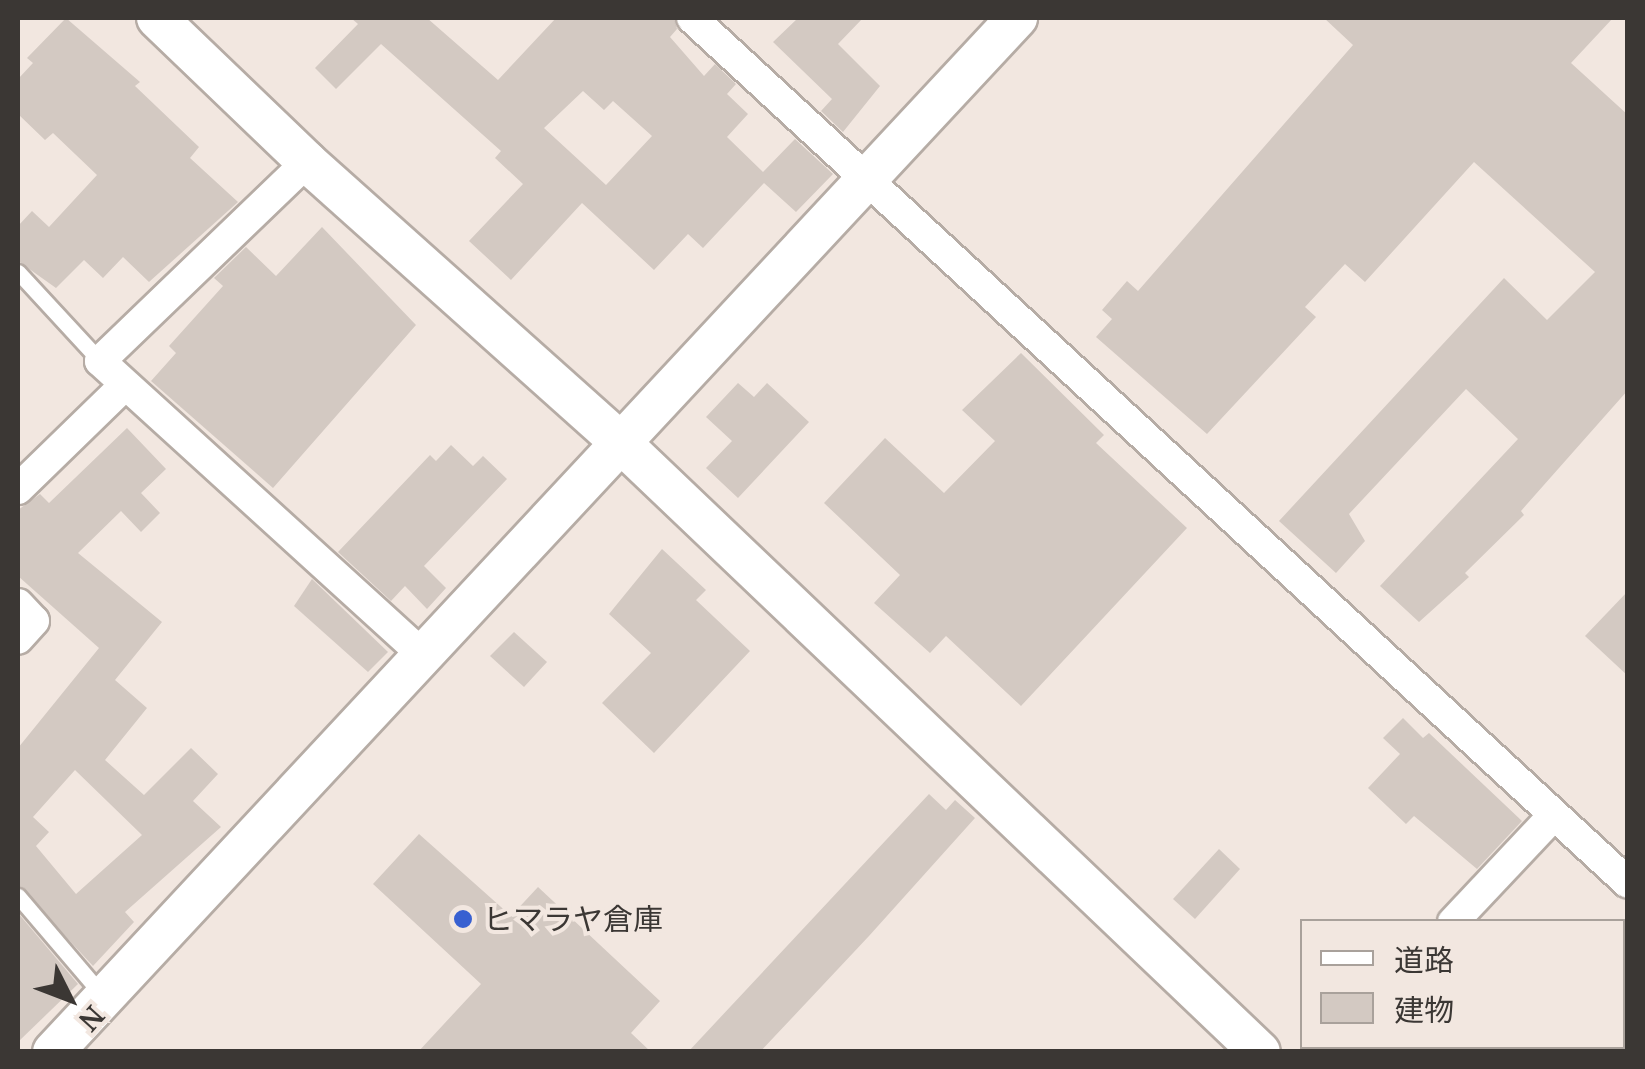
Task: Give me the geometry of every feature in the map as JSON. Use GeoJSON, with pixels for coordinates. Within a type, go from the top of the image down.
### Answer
{"type":"FeatureCollection","features":[{"type":"Feature","properties":{"kind":"street"},"geometry":{"type":"LineString","coordinates":[[157,18],[307,162],[620,442],[1260,1052]]}},
{"type":"Feature","properties":{"kind":"street"},"geometry":{"type":"LineString","coordinates":[[61,1049],[104,997],[1016,18]]}},
{"type":"Feature","properties":{"kind":"street"},"geometry":{"type":"LineString","coordinates":[[713,24],[866,177],[1628,883]]}},
{"type":"Feature","properties":{"kind":"street"},"geometry":{"type":"LineString","coordinates":[[307,162],[100,360],[124,386],[422,654]]}},
{"type":"Feature","properties":{"kind":"street"},"geometry":{"type":"LineString","coordinates":[[18,488],[124,386]]}},
{"type":"Feature","properties":{"kind":"street"},"geometry":{"type":"LineString","coordinates":[[18,604],[34,621],[18,638]]}},
{"type":"Feature","properties":{"kind":"street"},"geometry":{"type":"LineString","coordinates":[[1456,919],[1554,815]]}},
{"type":"Feature","properties":{"kind":"lane"},"geometry":{"type":"LineString","coordinates":[[18,272],[100,360]]}},
{"type":"Feature","properties":{"kind":"lane"},"geometry":{"type":"LineString","coordinates":[[18,896],[104,997]]}},
{"type":"Feature","properties":{"kind":"building"},"geometry":{"type":"Polygon","coordinates":[[[66,18],[140,82],[135,86],[199,147],[190,158],[238,202],[149,282],[123,257],[103,278],[84,260],[56,288],[18,261],[18,226],[32,211],[49,227],[97,175],[53,133],[45,140],[18,114],[18,79],[33,63],[27,58],[66,18]]]}},
{"type":"Feature","properties":{"kind":"building"},"geometry":{"type":"Polygon","coordinates":[[[351,18],[427,18],[498,80],[556,18],[674,18],[677,29],[670,37],[704,76],[715,64],[736,84],[727,94],[748,114],[727,137],[763,172],[795,139],[833,174],[796,212],[764,183],[703,248],[688,234],[654,270],[582,203],[511,280],[469,241],[523,184],[495,158],[501,151],[381,44],[336,89],[315,68],[358,24],[351,18]],[[583,91],[544,128],[606,185],[652,136],[613,101],[604,110],[583,91]]]}},
{"type":"Feature","properties":{"kind":"building"},"geometry":{"type":"Polygon","coordinates":[[[798,18],[863,18],[838,44],[880,86],[843,132],[821,111],[832,99],[773,42],[798,18]]]}},
{"type":"Feature","properties":{"kind":"building"},"geometry":{"type":"Polygon","coordinates":[[[1324,18],[1613,18],[1571,63],[1628,115],[1628,390],[1521,511],[1524,515],[1465,573],[1469,577],[1419,622],[1380,586],[1518,439],[1466,389],[1349,514],[1365,541],[1336,573],[1279,521],[1504,278],[1547,320],[1595,272],[1474,162],[1365,282],[1345,264],[1305,307],[1316,317],[1207,434],[1096,337],[1112,319],[1102,310],[1127,281],[1138,291],[1353,45],[1324,18]]]}},
{"type":"Feature","properties":{"kind":"building"},"geometry":{"type":"Polygon","coordinates":[[[322,227],[416,325],[273,488],[151,381],[176,353],[169,346],[223,286],[214,278],[246,247],[276,276],[322,227]]]}},
{"type":"Feature","properties":{"kind":"building"},"geometry":{"type":"Polygon","coordinates":[[[1021,353],[1104,435],[1096,443],[1187,528],[1021,706],[946,636],[930,653],[874,603],[900,575],[824,503],[885,438],[944,493],[995,441],[962,410],[1021,353]]]}},
{"type":"Feature","properties":{"kind":"building"},"geometry":{"type":"Polygon","coordinates":[[[738,383],[754,397],[767,383],[809,422],[738,498],[706,468],[732,441],[706,417],[738,383]]]}},
{"type":"Feature","properties":{"kind":"building"},"geometry":{"type":"Polygon","coordinates":[[[127,428],[166,469],[141,493],[160,513],[141,532],[121,511],[78,553],[162,622],[115,680],[147,708],[105,760],[144,795],[191,748],[218,774],[193,801],[221,827],[125,912],[134,922],[93,966],[18,885],[18,748],[99,648],[18,576],[18,510],[40,494],[49,503],[127,428]],[[75,770],[33,817],[49,832],[36,846],[76,894],[142,835],[75,770]]]}},
{"type":"Feature","properties":{"kind":"building"},"geometry":{"type":"Polygon","coordinates":[[[451,445],[473,466],[483,456],[507,479],[424,566],[446,588],[427,609],[405,586],[391,601],[338,552],[430,455],[436,461],[451,445]]]}},
{"type":"Feature","properties":{"kind":"building"},"geometry":{"type":"Polygon","coordinates":[[[662,549],[706,590],[696,600],[750,651],[654,753],[602,703],[651,653],[609,614],[662,549]]]}},
{"type":"Feature","properties":{"kind":"building"},"geometry":{"type":"Polygon","coordinates":[[[312,579],[388,652],[368,672],[294,606],[312,579]]]}},
{"type":"Feature","properties":{"kind":"building"},"geometry":{"type":"Polygon","coordinates":[[[1628,591],[1628,676],[1585,636],[1628,591]]]}},
{"type":"Feature","properties":{"kind":"building"},"geometry":{"type":"Polygon","coordinates":[[[514,632],[547,662],[524,687],[490,656],[514,632]]]}},
{"type":"Feature","properties":{"kind":"building"},"geometry":{"type":"Polygon","coordinates":[[[1403,718],[1423,738],[1429,733],[1522,821],[1477,869],[1414,816],[1406,824],[1368,788],[1400,754],[1383,738],[1403,718]]]}},
{"type":"Feature","properties":{"kind":"building"},"geometry":{"type":"Polygon","coordinates":[[[929,794],[946,810],[955,800],[975,818],[869,936],[760,1052],[688,1052],[929,794]]]}},
{"type":"Feature","properties":{"kind":"building"},"geometry":{"type":"Polygon","coordinates":[[[419,834],[511,916],[538,887],[660,1001],[631,1033],[651,1052],[418,1052],[481,984],[373,884],[419,834]]]}},
{"type":"Feature","properties":{"kind":"building"},"geometry":{"type":"Polygon","coordinates":[[[1219,849],[1240,869],[1195,919],[1173,899],[1219,849]]]}},
{"type":"Feature","properties":{"kind":"building"},"geometry":{"type":"Polygon","coordinates":[[[18,913],[78,984],[18,1042],[18,913]]]}},
{"type":"Feature","properties":{"kind":"place","name":"ヒマラヤ倉庫"},"geometry":{"type":"Point","coordinates":[463,919]}}]}
